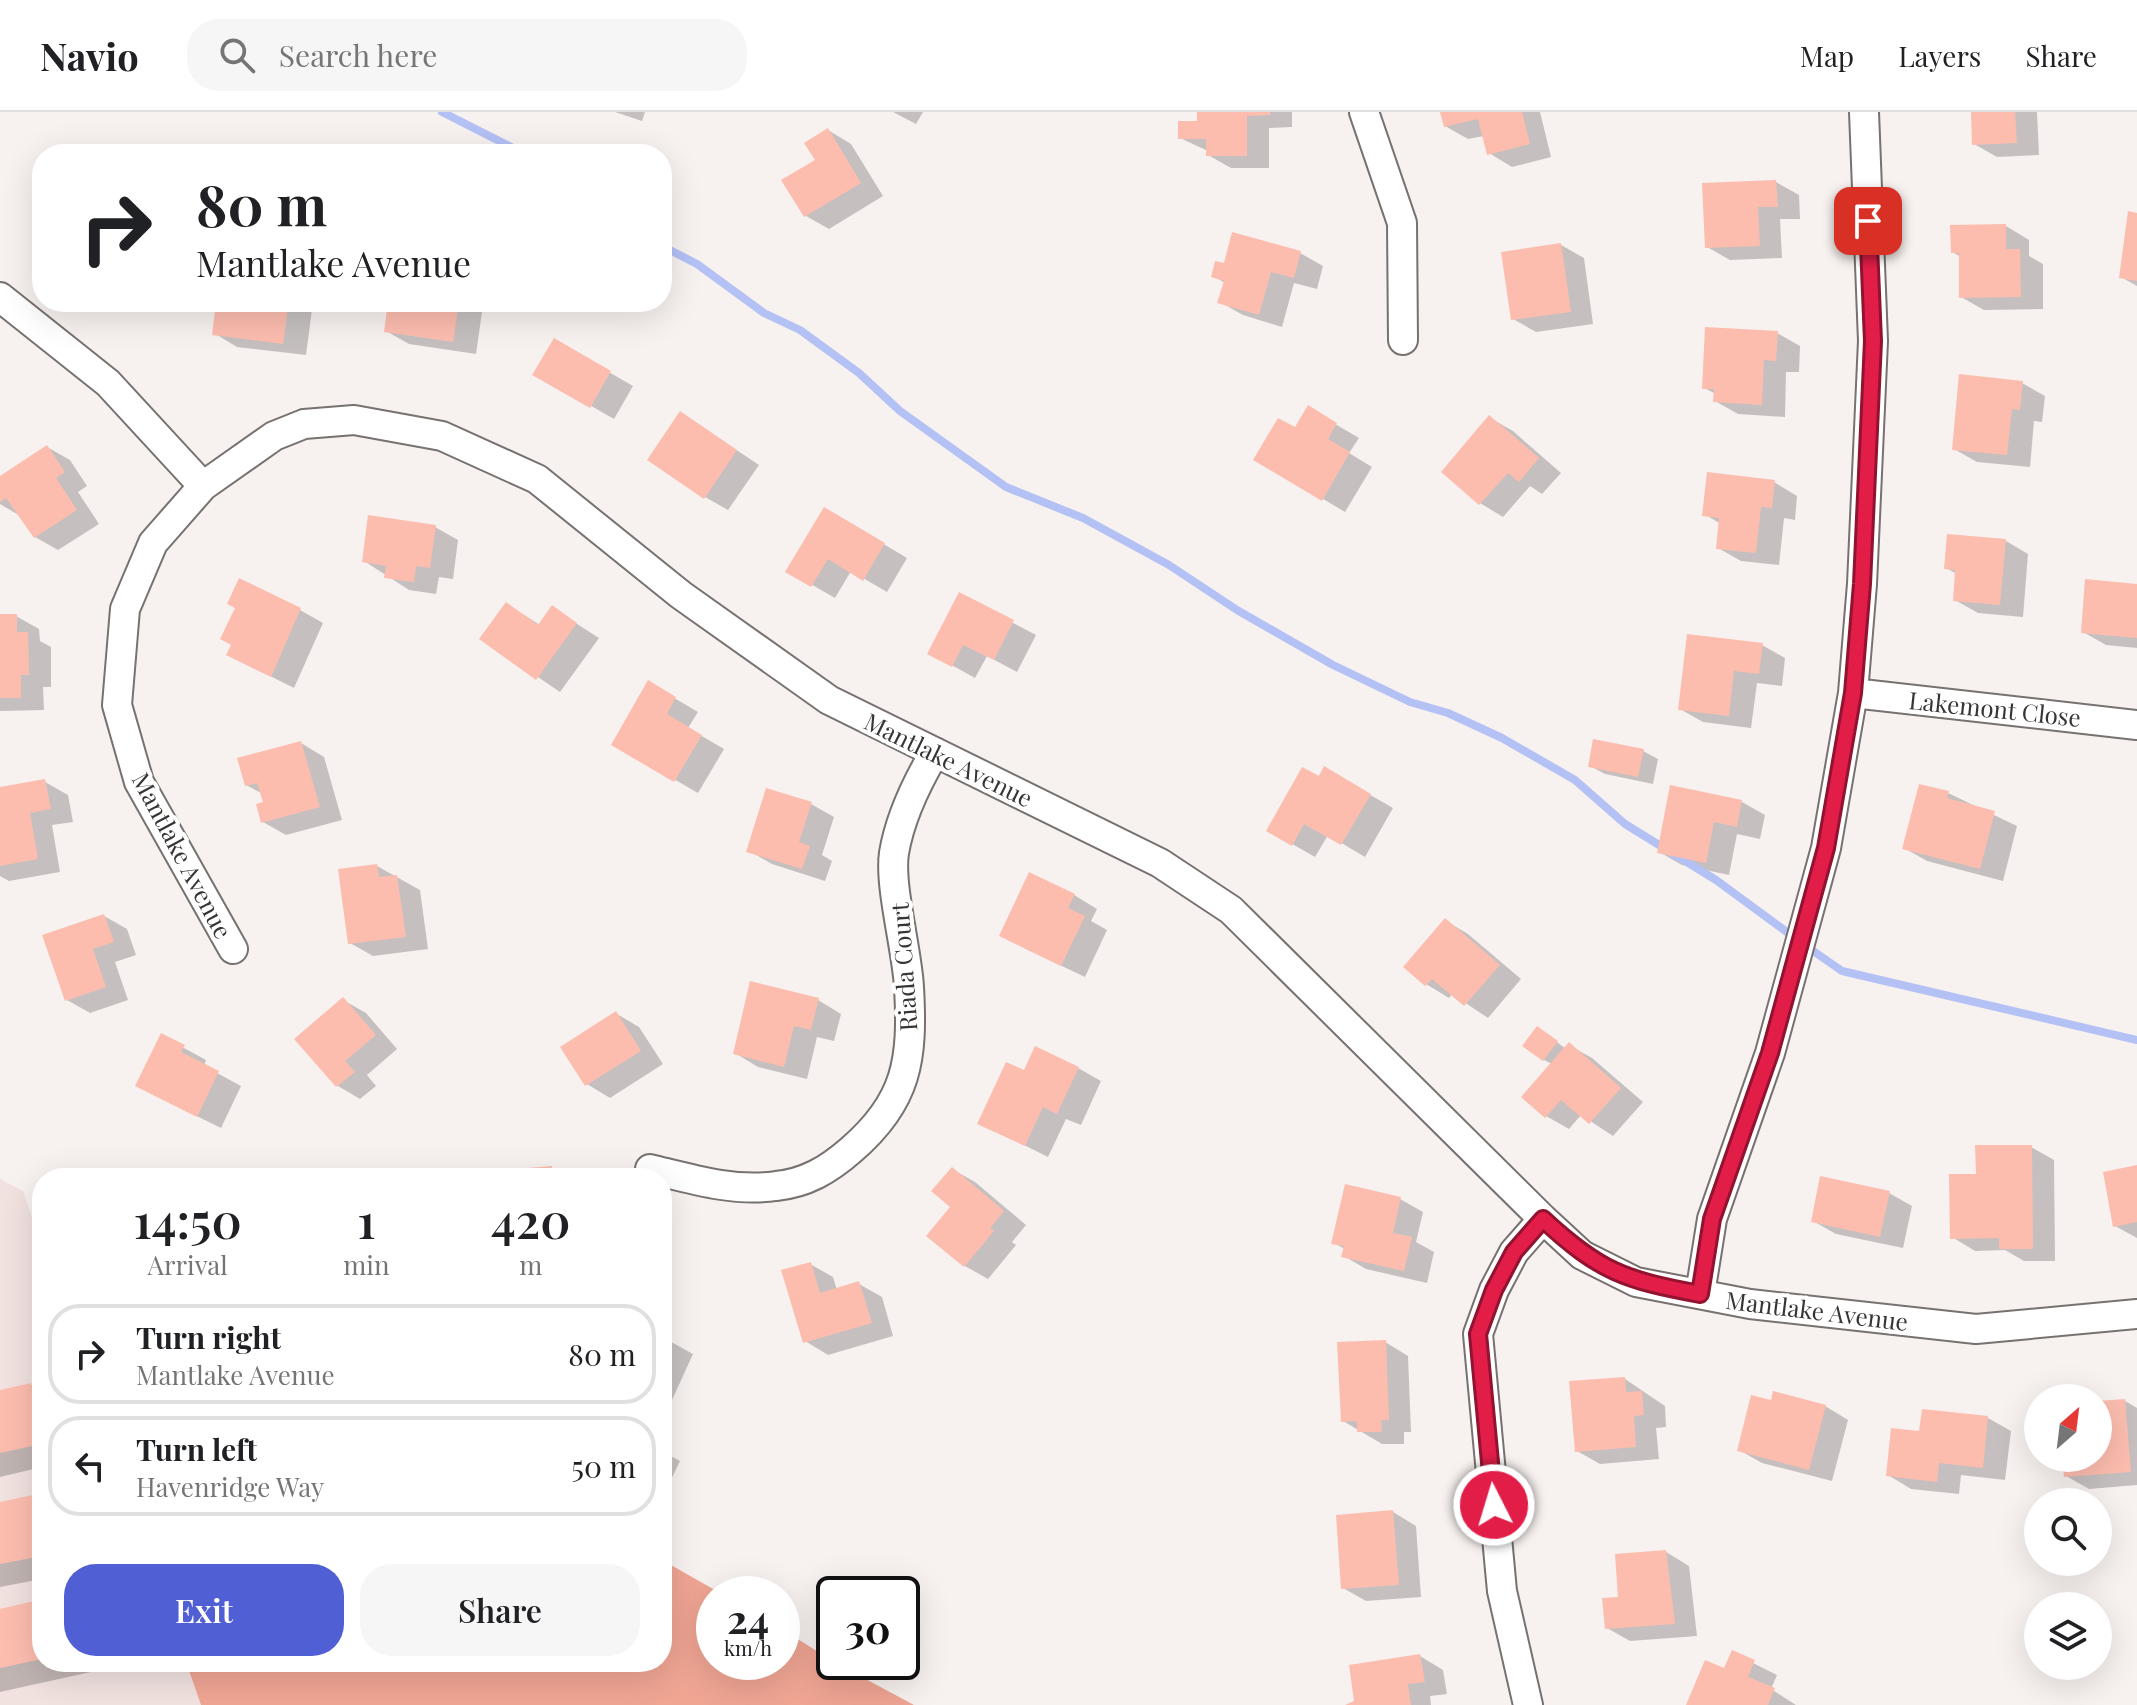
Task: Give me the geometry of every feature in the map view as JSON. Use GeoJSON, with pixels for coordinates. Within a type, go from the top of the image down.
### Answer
{"type":"FeatureCollection","features":[{"type":"Feature","properties":{"kind":"street"},"geometry":{"type":"LineString","coordinates":[[1364,112],[1402,223],[1403,340]]}},
{"type":"Feature","properties":{"kind":"street"},"geometry":{"type":"LineString","coordinates":[[1700,1294],[1712,1219],[1770,1053],[1826,848],[1853,693],[1862,584],[1873,341],[1864,112]]}},
{"type":"Feature","properties":{"kind":"street"},"geometry":{"type":"LineString","coordinates":[[0,297],[108,383],[203,486]]}},
{"type":"Feature","properties":{"kind":"street","name":"Mantlake Avenue"},"geometry":{"type":"LineString","coordinates":[[233,949],[139,782],[117,705],[125,609],[153,543],[203,486],[274,436],[304,424],[354,420],[442,436],[537,479],[681,595],[829,700],[1160,863],[1231,910],[1543,1219],[1582,1255],[1606,1269],[1636,1282],[1750,1304],[1976,1329],[2137,1314]]}},
{"type":"Feature","properties":{"kind":"street","name":"Lakemont Close"},"geometry":{"type":"LineString","coordinates":[[1853,693],[2137,725]]}},
{"type":"Feature","properties":{"kind":"street","name":"Riada Court"},"geometry":{"type":"LineString","coordinates":[[672,1174],[729,1187],[775,1187],[815,1178],[878,1126],[904,1077],[908,1052],[909,987],[893,856],[915,786],[935,752]]}},
{"type":"Feature","properties":{"kind":"street"},"geometry":{"type":"LineString","coordinates":[[1528,1705],[1502,1591],[1478,1334],[1494,1290],[1514,1252],[1543,1219]]}},
{"type":"Feature","properties":{"kind":"shaded area"},"geometry":{"type":"Polygon","coordinates":[[[0,1179],[23,1191],[32,1217],[32,1672],[189,1672],[201,1705],[0,1705],[0,1179]]]}},
{"type":"Feature","properties":{"kind":"shaded area"},"geometry":{"type":"Polygon","coordinates":[[[672,1566],[696,1579],[696,1680],[800,1680],[800,1640],[816,1651],[816,1680],[867,1680],[914,1705],[201,1705],[189,1672],[672,1672],[672,1566]]]}},
{"type":"Feature","properties":{"kind":"building"},"geometry":{"type":"Polygon","coordinates":[[[1197,112],[1270,112],[1270,115],[1247,116],[1247,156],[1206,156],[1206,139],[1178,139],[1178,121],[1197,121],[1197,112]]]}},
{"type":"Feature","properties":{"kind":"building"},"geometry":{"type":"Polygon","coordinates":[[[1440,112],[1522,112],[1530,144],[1487,155],[1478,119],[1444,127],[1440,112]]]}},
{"type":"Feature","properties":{"kind":"building"},"geometry":{"type":"Polygon","coordinates":[[[1971,112],[2015,112],[2017,143],[1972,145],[1971,112]]]}},
{"type":"Feature","properties":{"kind":"building"},"geometry":{"type":"Polygon","coordinates":[[[828,128],[861,183],[804,217],[781,180],[815,160],[804,143],[828,128]]]}},
{"type":"Feature","properties":{"kind":"building"},"geometry":{"type":"Polygon","coordinates":[[[1776,180],[1778,207],[1758,207],[1760,246],[1705,248],[1702,183],[1776,180]]]}},
{"type":"Feature","properties":{"kind":"building"},"geometry":{"type":"Polygon","coordinates":[[[2128,211],[2137,213],[2137,281],[2119,278],[2128,211]]]}},
{"type":"Feature","properties":{"kind":"building"},"geometry":{"type":"Polygon","coordinates":[[[2006,224],[2006,249],[2020,249],[2021,297],[1959,298],[1959,253],[1951,253],[1950,225],[2006,224]]]}},
{"type":"Feature","properties":{"kind":"building"},"geometry":{"type":"Polygon","coordinates":[[[1232,232],[1301,251],[1294,278],[1271,272],[1259,315],[1217,303],[1224,281],[1211,277],[1215,261],[1224,263],[1232,232]]]}},
{"type":"Feature","properties":{"kind":"building"},"geometry":{"type":"Polygon","coordinates":[[[1561,243],[1571,312],[1511,320],[1501,252],[1561,243]]]}},
{"type":"Feature","properties":{"kind":"building"},"geometry":{"type":"Polygon","coordinates":[[[215,312],[288,312],[283,344],[212,335],[215,312]]]}},
{"type":"Feature","properties":{"kind":"building"},"geometry":{"type":"Polygon","coordinates":[[[387,312],[458,312],[453,342],[384,332],[387,312]]]}},
{"type":"Feature","properties":{"kind":"building"},"geometry":{"type":"Polygon","coordinates":[[[1705,327],[1778,331],[1776,361],[1764,360],[1762,405],[1713,402],[1714,389],[1702,389],[1705,327]]]}},
{"type":"Feature","properties":{"kind":"building"},"geometry":{"type":"Polygon","coordinates":[[[554,338],[611,371],[590,408],[532,375],[554,338]]]}},
{"type":"Feature","properties":{"kind":"building"},"geometry":{"type":"Polygon","coordinates":[[[1959,374],[2023,381],[2020,410],[2012,409],[2007,455],[1952,450],[1959,374]]]}},
{"type":"Feature","properties":{"kind":"building"},"geometry":{"type":"Polygon","coordinates":[[[1308,405],[1337,423],[1328,439],[1350,452],[1322,501],[1253,460],[1278,418],[1295,427],[1308,405]]]}},
{"type":"Feature","properties":{"kind":"building"},"geometry":{"type":"Polygon","coordinates":[[[680,411],[737,450],[704,499],[647,460],[680,411]]]}},
{"type":"Feature","properties":{"kind":"building"},"geometry":{"type":"Polygon","coordinates":[[[1489,415],[1539,458],[1519,482],[1508,473],[1479,505],[1441,472],[1489,415]]]}},
{"type":"Feature","properties":{"kind":"building"},"geometry":{"type":"Polygon","coordinates":[[[47,445],[65,472],[56,478],[77,510],[34,538],[6,498],[0,502],[0,476],[47,445]]]}},
{"type":"Feature","properties":{"kind":"building"},"geometry":{"type":"Polygon","coordinates":[[[1707,472],[1775,480],[1772,508],[1761,507],[1756,553],[1716,549],[1719,518],[1702,516],[1707,472]]]}},
{"type":"Feature","properties":{"kind":"building"},"geometry":{"type":"Polygon","coordinates":[[[824,507],[885,543],[863,581],[828,559],[811,587],[785,572],[824,507]]]}},
{"type":"Feature","properties":{"kind":"building"},"geometry":{"type":"Polygon","coordinates":[[[368,515],[436,525],[430,568],[416,566],[414,582],[384,578],[386,566],[362,562],[368,515]]]}},
{"type":"Feature","properties":{"kind":"building"},"geometry":{"type":"Polygon","coordinates":[[[1947,534],[2006,539],[2000,605],[1953,601],[1955,570],[1944,569],[1947,534]]]}},
{"type":"Feature","properties":{"kind":"building"},"geometry":{"type":"Polygon","coordinates":[[[239,578],[301,608],[271,677],[226,655],[231,645],[220,639],[235,608],[227,604],[239,578]]]}},
{"type":"Feature","properties":{"kind":"building"},"geometry":{"type":"Polygon","coordinates":[[[2085,579],[2137,584],[2137,638],[2081,633],[2085,579]]]}},
{"type":"Feature","properties":{"kind":"building"},"geometry":{"type":"Polygon","coordinates":[[[959,592],[1014,620],[994,660],[963,645],[952,667],[927,654],[959,592]]]}},
{"type":"Feature","properties":{"kind":"building"},"geometry":{"type":"Polygon","coordinates":[[[506,602],[538,625],[552,605],[577,623],[536,680],[479,639],[506,602]]]}},
{"type":"Feature","properties":{"kind":"building"},"geometry":{"type":"Polygon","coordinates":[[[0,614],[17,614],[17,632],[28,632],[29,675],[21,675],[21,698],[0,698],[0,614]]]}},
{"type":"Feature","properties":{"kind":"building"},"geometry":{"type":"Polygon","coordinates":[[[1687,634],[1763,643],[1759,674],[1734,671],[1729,716],[1678,710],[1687,634]]]}},
{"type":"Feature","properties":{"kind":"building"},"geometry":{"type":"Polygon","coordinates":[[[648,680],[676,697],[667,714],[702,735],[674,782],[611,745],[648,680]]]}},
{"type":"Feature","properties":{"kind":"building"},"geometry":{"type":"Polygon","coordinates":[[[1593,739],[1644,749],[1638,777],[1588,767],[1593,739]]]}},
{"type":"Feature","properties":{"kind":"building"},"geometry":{"type":"Polygon","coordinates":[[[301,741],[320,807],[261,823],[256,804],[263,802],[257,783],[245,786],[237,758],[301,741]]]}},
{"type":"Feature","properties":{"kind":"building"},"geometry":{"type":"Polygon","coordinates":[[[1324,766],[1371,794],[1341,845],[1304,824],[1292,846],[1266,831],[1302,767],[1319,776],[1324,766]]]}},
{"type":"Feature","properties":{"kind":"building"},"geometry":{"type":"Polygon","coordinates":[[[45,779],[51,809],[30,813],[38,859],[0,866],[0,787],[45,779]]]}},
{"type":"Feature","properties":{"kind":"building"},"geometry":{"type":"Polygon","coordinates":[[[1919,784],[1949,791],[1947,798],[1995,811],[1980,869],[1902,849],[1919,784]]]}},
{"type":"Feature","properties":{"kind":"building"},"geometry":{"type":"Polygon","coordinates":[[[1670,785],[1742,800],[1737,827],[1714,822],[1706,863],[1657,853],[1670,785]]]}},
{"type":"Feature","properties":{"kind":"building"},"geometry":{"type":"Polygon","coordinates":[[[766,788],[812,802],[799,842],[810,846],[802,869],[746,852],[766,788]]]}},
{"type":"Feature","properties":{"kind":"building"},"geometry":{"type":"Polygon","coordinates":[[[377,864],[379,877],[397,875],[406,937],[348,944],[338,869],[377,864]]]}},
{"type":"Feature","properties":{"kind":"building"},"geometry":{"type":"Polygon","coordinates":[[[1029,872],[1075,894],[1068,908],[1085,916],[1061,966],[999,936],[1029,872]]]}},
{"type":"Feature","properties":{"kind":"building"},"geometry":{"type":"Polygon","coordinates":[[[104,914],[114,942],[93,949],[106,987],[65,1001],[42,935],[104,914]]]}},
{"type":"Feature","properties":{"kind":"building"},"geometry":{"type":"Polygon","coordinates":[[[1445,918],[1500,965],[1464,1006],[1432,979],[1425,986],[1403,967],[1445,918]]]}},
{"type":"Feature","properties":{"kind":"building"},"geometry":{"type":"Polygon","coordinates":[[[750,981],[819,998],[811,1030],[794,1026],[784,1067],[733,1054],[750,981]]]}},
{"type":"Feature","properties":{"kind":"building"},"geometry":{"type":"Polygon","coordinates":[[[343,997],[376,1035],[345,1061],[355,1072],[336,1087],[294,1039],[343,997]]]}},
{"type":"Feature","properties":{"kind":"building"},"geometry":{"type":"Polygon","coordinates":[[[616,1011],[641,1051],[585,1086],[560,1047],[616,1011]]]}},
{"type":"Feature","properties":{"kind":"building"},"geometry":{"type":"Polygon","coordinates":[[[1537,1026],[1558,1041],[1543,1061],[1522,1046],[1537,1026]]]}},
{"type":"Feature","properties":{"kind":"building"},"geometry":{"type":"Polygon","coordinates":[[[161,1033],[185,1045],[181,1052],[219,1071],[197,1117],[135,1086],[161,1033]]]}},
{"type":"Feature","properties":{"kind":"building"},"geometry":{"type":"Polygon","coordinates":[[[1569,1042],[1621,1088],[1589,1124],[1561,1100],[1545,1118],[1521,1097],[1569,1042]]]}},
{"type":"Feature","properties":{"kind":"building"},"geometry":{"type":"Polygon","coordinates":[[[1035,1046],[1079,1067],[1057,1114],[1043,1107],[1025,1146],[977,1124],[1006,1062],[1024,1070],[1035,1046]]]}},
{"type":"Feature","properties":{"kind":"building"},"geometry":{"type":"Polygon","coordinates":[[[1975,1145],[2032,1145],[2033,1249],[1999,1249],[1999,1238],[1950,1239],[1949,1174],[1976,1174],[1975,1145]]]}},
{"type":"Feature","properties":{"kind":"building"},"geometry":{"type":"Polygon","coordinates":[[[2137,1165],[2137,1222],[2113,1227],[2103,1172],[2137,1165]]]}},
{"type":"Feature","properties":{"kind":"building"},"geometry":{"type":"Polygon","coordinates":[[[952,1167],[1004,1211],[990,1228],[994,1231],[964,1267],[926,1236],[950,1207],[931,1191],[952,1167]]]}},
{"type":"Feature","properties":{"kind":"building"},"geometry":{"type":"Polygon","coordinates":[[[1820,1176],[1890,1191],[1880,1237],[1811,1222],[1820,1176]]]}},
{"type":"Feature","properties":{"kind":"building"},"geometry":{"type":"Polygon","coordinates":[[[1345,1184],[1401,1197],[1393,1233],[1412,1237],[1404,1271],[1341,1257],[1344,1246],[1331,1244],[1345,1184]]]}},
{"type":"Feature","properties":{"kind":"building"},"geometry":{"type":"Polygon","coordinates":[[[811,1262],[820,1293],[859,1281],[872,1323],[803,1343],[781,1270],[811,1262]]]}},
{"type":"Feature","properties":{"kind":"building"},"geometry":{"type":"Polygon","coordinates":[[[1386,1340],[1389,1420],[1381,1420],[1382,1432],[1357,1432],[1357,1421],[1341,1422],[1337,1342],[1386,1340]]]}},
{"type":"Feature","properties":{"kind":"building"},"geometry":{"type":"Polygon","coordinates":[[[1625,1377],[1626,1392],[1642,1391],[1644,1415],[1634,1416],[1636,1447],[1575,1452],[1569,1381],[1625,1377]]]}},
{"type":"Feature","properties":{"kind":"building"},"geometry":{"type":"Polygon","coordinates":[[[31,1383],[32,1446],[0,1453],[0,1390],[31,1383]]]}},
{"type":"Feature","properties":{"kind":"building"},"geometry":{"type":"Polygon","coordinates":[[[1773,1391],[1826,1405],[1809,1470],[1737,1451],[1751,1395],[1771,1400],[1773,1391]]]}},
{"type":"Feature","properties":{"kind":"building"},"geometry":{"type":"Polygon","coordinates":[[[2125,1399],[2131,1472],[2064,1477],[2063,1472],[2112,1472],[2112,1400],[2125,1399]]]}},
{"type":"Feature","properties":{"kind":"building"},"geometry":{"type":"Polygon","coordinates":[[[1922,1409],[1988,1416],[1983,1468],[1939,1463],[1937,1482],[1886,1476],[1891,1428],[1919,1431],[1922,1409]]]}},
{"type":"Feature","properties":{"kind":"building"},"geometry":{"type":"Polygon","coordinates":[[[32,1495],[32,1558],[0,1564],[0,1502],[32,1495]]]}},
{"type":"Feature","properties":{"kind":"building"},"geometry":{"type":"Polygon","coordinates":[[[1393,1510],[1399,1585],[1341,1589],[1336,1515],[1393,1510]]]}},
{"type":"Feature","properties":{"kind":"building"},"geometry":{"type":"Polygon","coordinates":[[[1666,1550],[1675,1624],[1605,1629],[1602,1598],[1618,1597],[1615,1554],[1666,1550]]]}},
{"type":"Feature","properties":{"kind":"building"},"geometry":{"type":"Polygon","coordinates":[[[32,1601],[32,1661],[0,1668],[0,1609],[32,1601]]]}},
{"type":"Feature","properties":{"kind":"building"},"geometry":{"type":"Polygon","coordinates":[[[1732,1650],[1755,1660],[1748,1677],[1775,1688],[1768,1705],[1686,1705],[1705,1660],[1724,1668],[1732,1650]]]}},
{"type":"Feature","properties":{"kind":"building"},"geometry":{"type":"Polygon","coordinates":[[[1420,1654],[1425,1682],[1408,1684],[1411,1705],[1345,1705],[1354,1701],[1349,1665],[1420,1654]]]}},
{"type":"Feature","properties":{"kind":"waterway"},"geometry":{"type":"LineString","coordinates":[[442,112],[505,144]]}},
{"type":"Feature","properties":{"kind":"waterway"},"geometry":{"type":"LineString","coordinates":[[672,251],[697,264],[764,313],[800,330],[859,373],[900,411],[1006,487],[1083,518],[1169,565],[1237,610],[1333,665],[1410,702],[1448,713],[1502,738],[1575,780],[1625,824],[1716,880],[1795,938]]}},
{"type":"Feature","properties":{"kind":"waterway"},"geometry":{"type":"LineString","coordinates":[[1806,946],[1842,971],[2137,1040]]}},
{"type":"Feature","properties":{"kind":"route"},"geometry":{"type":"LineString","coordinates":[[1494,1505],[1478,1334],[1494,1290],[1514,1252],[1543,1219],[1582,1255],[1606,1269],[1636,1282],[1700,1294],[1712,1219],[1770,1053],[1826,848],[1853,693],[1862,584],[1873,341],[1868,221]]}}]}
